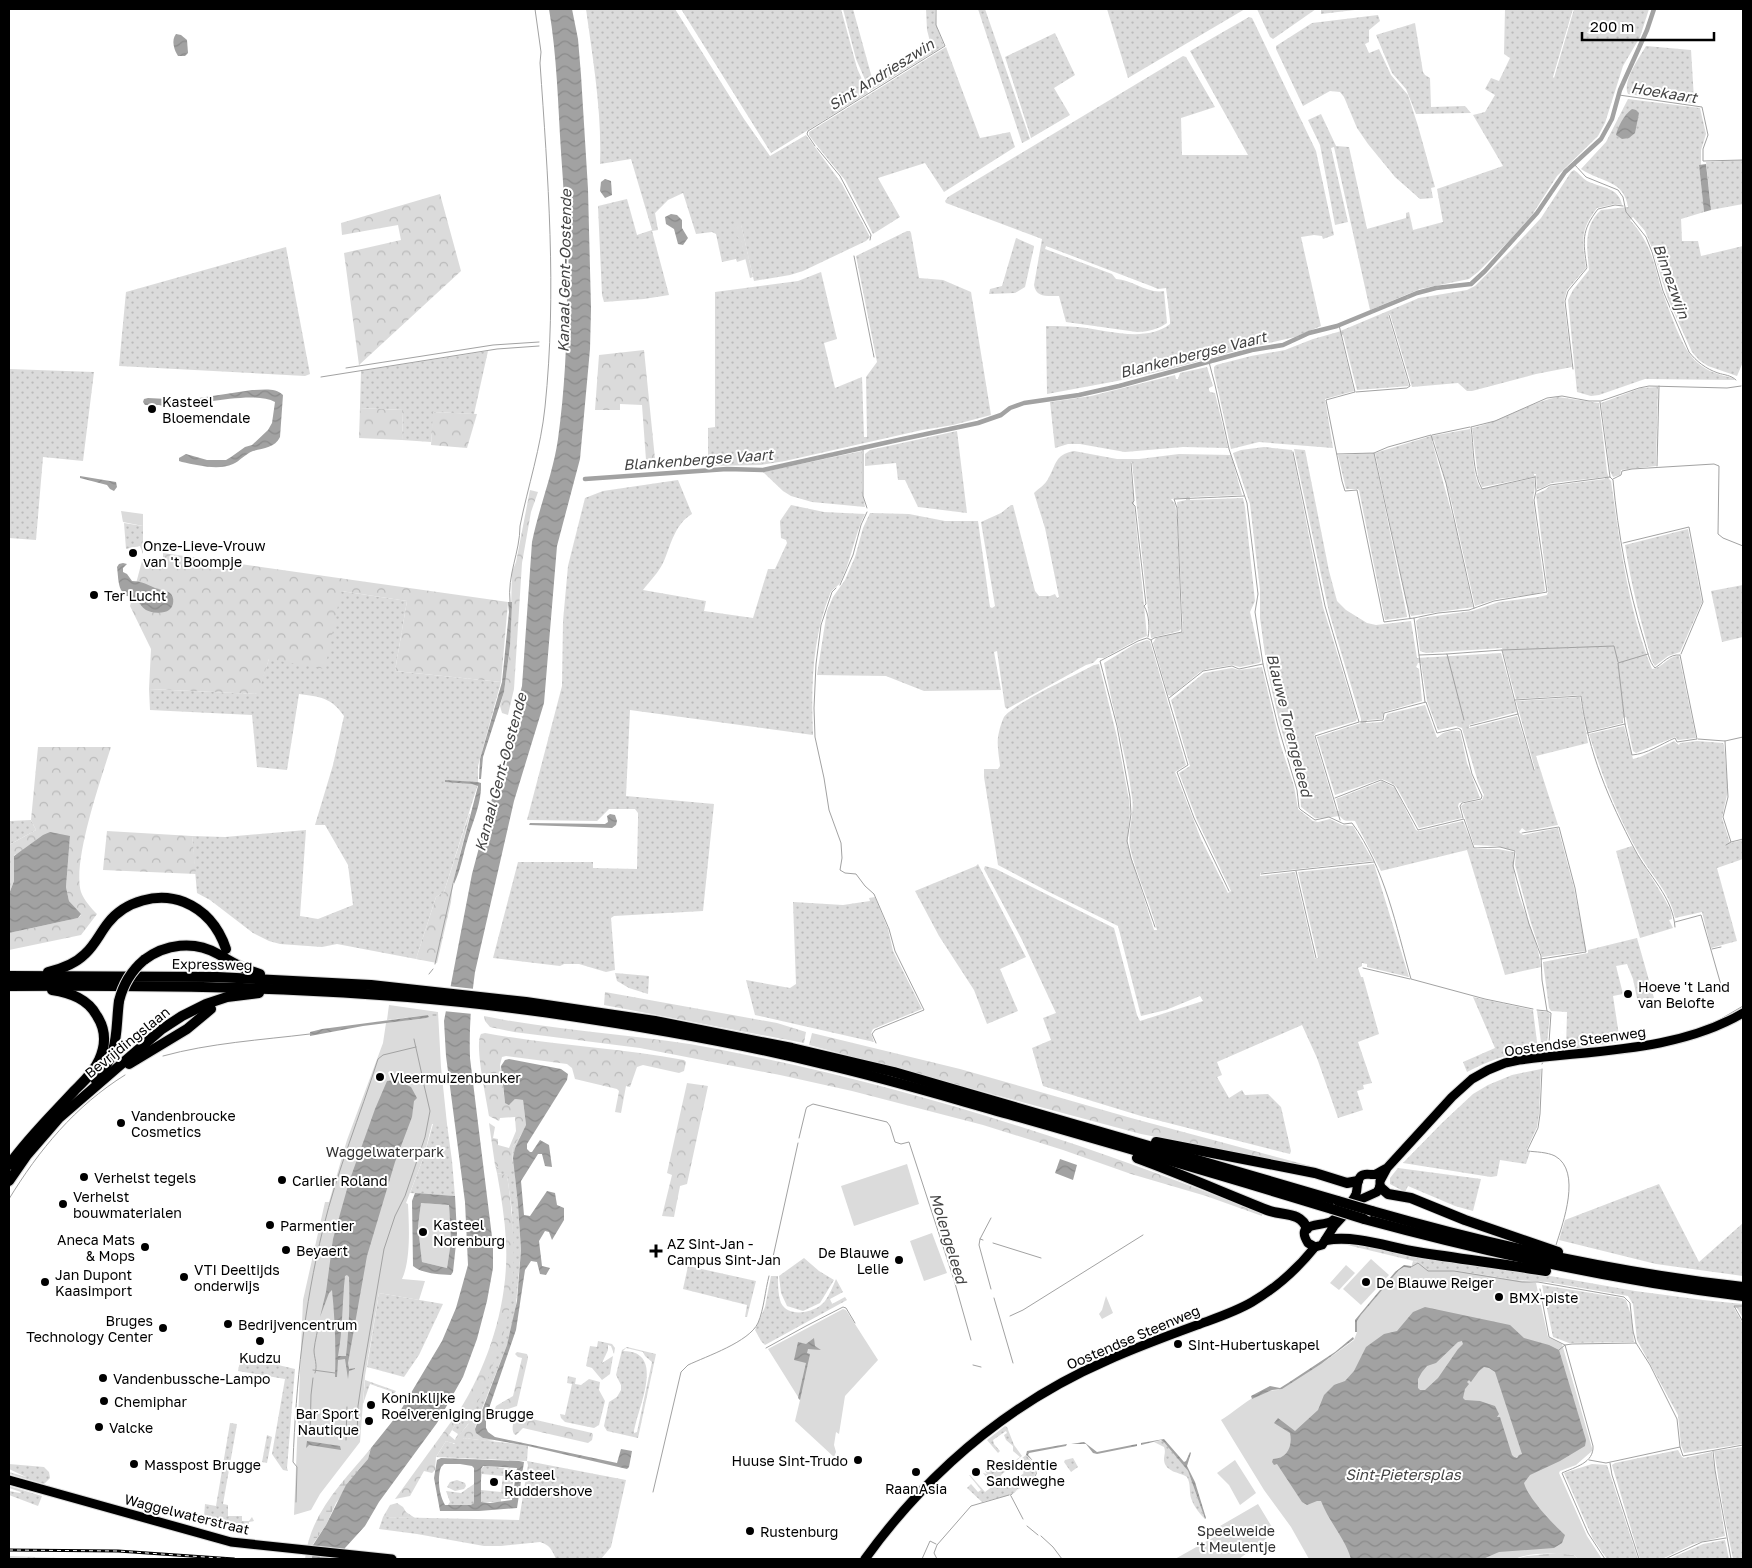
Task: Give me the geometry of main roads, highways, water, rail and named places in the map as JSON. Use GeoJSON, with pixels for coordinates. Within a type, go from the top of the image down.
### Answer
{"type":"FeatureCollection","features":[{"type":"Feature","properties":{"kind":"highway"},"geometry":{"type":"LineString","coordinates":[[22,976],[56,970],[76,961],[92,946],[113,917],[133,904],[156,898],[179,900],[199,910],[216,927],[226,949]]}},
{"type":"Feature","properties":{"kind":"highway"},"geometry":{"type":"LineString","coordinates":[[66,1102],[101,1072],[112,1055],[116,1038],[119,1001],[126,981],[134,969],[158,951],[170,947],[193,946],[209,949],[250,972],[290,980]]}},
{"type":"Feature","properties":{"kind":"highway","name":"Expressweg"},"geometry":{"type":"LineString","coordinates":[[9,976],[198,977],[290,980],[414,993]]}},
{"type":"Feature","properties":{"kind":"highway","name":"Expressweg"},"geometry":{"type":"LineString","coordinates":[[9,986],[168,986],[414,993]]}},
{"type":"Feature","properties":{"kind":"highway"},"geometry":{"type":"LineString","coordinates":[[9,1165],[28,1141],[91,1073],[98,1062],[104,1045],[101,1023],[89,1005],[76,996],[29,986]]}},
{"type":"Feature","properties":{"kind":"highway","name":"Bevrijdingslaan"},"geometry":{"type":"LineString","coordinates":[[9,1181],[27,1156],[70,1106],[162,1029],[188,1012],[227,997],[255,993],[290,993],[300,989]]}},
{"type":"Feature","properties":{"kind":"highway"},"geometry":{"type":"LineString","coordinates":[[414,993],[646,1020],[792,1048],[894,1072],[1123,1139],[1334,1210],[1372,1211],[1517,1250],[1686,1280],[1743,1287]]}},
{"type":"Feature","properties":{"kind":"highway"},"geometry":{"type":"LineString","coordinates":[[494,1002],[781,1054],[892,1081],[1364,1219],[1517,1258],[1639,1282],[1743,1296]]}},
{"type":"Feature","properties":{"kind":"highway"},"geometry":{"type":"LineString","coordinates":[[87,1093],[132,1062],[187,1029],[211,1010]]}},
{"type":"Feature","properties":{"kind":"highway"},"geometry":{"type":"LineString","coordinates":[[1123,1139],[1146,1140],[1315,1173],[1358,1185]]}},
{"type":"Feature","properties":{"kind":"highway"},"geometry":{"type":"LineString","coordinates":[[1100,1141],[1117,1150],[1266,1210],[1299,1217],[1305,1223],[1307,1229]]}},
{"type":"Feature","properties":{"kind":"highway"},"geometry":{"type":"LineString","coordinates":[[1378,1181],[1388,1194],[1411,1198],[1465,1220],[1578,1258],[1583,1263]]}},
{"type":"Feature","properties":{"kind":"highway"},"geometry":{"type":"LineString","coordinates":[[1328,1236],[1417,1252],[1602,1280],[1639,1282]]}},
{"type":"Feature","properties":{"kind":"main road","name":"Oostendse Steenweg"},"geometry":{"type":"LineString","coordinates":[[865,1559],[904,1509],[926,1485],[961,1451],[1015,1411],[1061,1383],[1108,1360],[1242,1307],[1262,1295],[1298,1266],[1311,1245],[1322,1245],[1357,1201],[1375,1194],[1378,1181],[1387,1168],[1460,1088],[1478,1075],[1505,1063],[1519,1060],[1672,1041],[1711,1029],[1743,1012]]}},
{"type":"Feature","properties":{"kind":"main road"},"geometry":{"type":"LineString","coordinates":[[1311,1245],[1305,1236],[1307,1229],[1313,1224],[1323,1224],[1334,1210],[1354,1198],[1363,1175],[1378,1181]]}},
{"type":"Feature","properties":{"kind":"main road","name":"Waggelwaterstraat"},"geometry":{"type":"LineString","coordinates":[[9,1480],[231,1542],[392,1559]]}},
{"type":"Feature","properties":{"kind":"water","name":"Kanaal Gent-Oostende"},"geometry":{"type":"Polygon","coordinates":[[[549,9],[572,9],[578,39],[588,189],[590,349],[580,459],[557,546],[544,703],[514,801],[475,972],[472,994],[470,1058],[493,1245],[493,1268],[477,1339],[463,1377],[437,1423],[379,1502],[365,1526],[345,1548],[342,1559],[312,1559],[313,1545],[326,1525],[346,1485],[368,1459],[371,1448],[399,1413],[442,1341],[456,1308],[468,1265],[465,1202],[446,1056],[444,1021],[472,874],[522,686],[532,542],[556,452],[562,403],[567,332],[567,260],[557,80],[549,9]]]}},
{"type":"Feature","properties":{"kind":"water"},"geometry":{"type":"Polygon","coordinates":[[[176,34],[181,35],[187,40],[188,53],[185,56],[178,56],[175,51],[173,42],[176,34]]]}},
{"type":"Feature","properties":{"kind":"water"},"geometry":{"type":"Polygon","coordinates":[[[1632,109],[1639,113],[1635,133],[1629,138],[1622,139],[1616,135],[1617,132],[1624,117],[1632,109]]]}},
{"type":"Feature","properties":{"kind":"water"},"geometry":{"type":"Polygon","coordinates":[[[1706,164],[1711,210],[1704,212],[1699,165],[1706,164]]]}},
{"type":"Feature","properties":{"kind":"water"},"geometry":{"type":"Polygon","coordinates":[[[605,179],[611,181],[612,195],[605,198],[600,191],[601,182],[605,179]]]}},
{"type":"Feature","properties":{"kind":"water"},"geometry":{"type":"Polygon","coordinates":[[[671,214],[677,215],[682,220],[682,228],[688,238],[683,245],[678,244],[674,229],[666,224],[665,217],[671,214]]]}},
{"type":"Feature","properties":{"kind":"water"},"geometry":{"type":"Polygon","coordinates":[[[252,390],[272,390],[283,395],[280,437],[272,445],[253,451],[233,464],[221,467],[208,467],[182,462],[179,461],[179,458],[186,454],[207,460],[226,460],[245,447],[252,445],[268,430],[272,423],[275,402],[265,399],[239,398],[169,407],[145,405],[143,402],[144,399],[148,398],[186,400],[252,390]]]}},
{"type":"Feature","properties":{"kind":"water"},"geometry":{"type":"Polygon","coordinates":[[[80,476],[116,482],[117,487],[114,491],[107,485],[80,478],[80,476]]]}},
{"type":"Feature","properties":{"kind":"water"},"geometry":{"type":"Polygon","coordinates":[[[123,563],[127,564],[123,568],[123,572],[132,581],[141,582],[170,593],[173,599],[171,609],[161,613],[148,611],[135,598],[125,594],[120,587],[117,567],[123,563]]]}},
{"type":"Feature","properties":{"kind":"water"},"geometry":{"type":"Polygon","coordinates":[[[508,602],[512,602],[510,646],[504,692],[483,757],[481,779],[479,779],[480,759],[502,682],[509,612],[508,602]]]}},
{"type":"Feature","properties":{"kind":"water"},"geometry":{"type":"Polygon","coordinates":[[[445,780],[481,783],[479,804],[454,884],[478,786],[445,782],[445,780]]]}},
{"type":"Feature","properties":{"kind":"water"},"geometry":{"type":"Polygon","coordinates":[[[610,814],[615,815],[617,821],[616,825],[612,828],[529,825],[530,823],[605,824],[608,822],[607,816],[610,814]]]}},
{"type":"Feature","properties":{"kind":"water"},"geometry":{"type":"Polygon","coordinates":[[[50,832],[70,836],[66,887],[69,901],[81,914],[78,918],[9,933],[9,894],[14,881],[14,856],[50,832]]]}},
{"type":"Feature","properties":{"kind":"water"},"geometry":{"type":"Polygon","coordinates":[[[428,1015],[429,1017],[426,1018],[363,1026],[310,1036],[310,1032],[322,1029],[428,1015]]]}},
{"type":"Feature","properties":{"kind":"water"},"geometry":{"type":"Polygon","coordinates":[[[509,1059],[561,1069],[568,1074],[567,1080],[527,1144],[527,1149],[530,1152],[532,1152],[540,1140],[549,1145],[552,1167],[545,1166],[542,1154],[538,1154],[521,1181],[524,1215],[530,1216],[547,1191],[555,1193],[557,1205],[564,1208],[564,1220],[552,1240],[549,1232],[545,1231],[539,1241],[542,1266],[550,1268],[546,1275],[540,1274],[537,1262],[531,1261],[525,1270],[516,1330],[486,1417],[486,1428],[495,1437],[617,1463],[621,1449],[632,1451],[627,1469],[528,1446],[483,1438],[476,1433],[475,1429],[507,1345],[517,1301],[521,1250],[513,1158],[515,1148],[526,1125],[523,1100],[515,1099],[509,1105],[505,1103],[501,1066],[505,1060],[509,1059]]]}},
{"type":"Feature","properties":{"kind":"water"},"geometry":{"type":"Polygon","coordinates":[[[397,1080],[411,1087],[417,1098],[414,1101],[412,1117],[395,1162],[367,1256],[348,1363],[349,1369],[355,1369],[349,1371],[348,1379],[345,1359],[338,1360],[337,1377],[335,1377],[332,1290],[329,1293],[320,1317],[326,1292],[333,1239],[349,1182],[387,1081],[397,1080]],[[345,1276],[338,1356],[346,1356],[349,1277],[345,1276]]]}},
{"type":"Feature","properties":{"kind":"water"},"geometry":{"type":"Polygon","coordinates":[[[1060,1159],[1077,1165],[1073,1180],[1055,1173],[1060,1159]]]}},
{"type":"Feature","properties":{"kind":"water"},"geometry":{"type":"Polygon","coordinates":[[[415,1193],[455,1196],[457,1234],[453,1272],[451,1275],[426,1272],[413,1266],[412,1201],[415,1193]],[[421,1203],[418,1226],[422,1262],[447,1268],[451,1241],[449,1205],[421,1203]]]}},
{"type":"Feature","properties":{"kind":"water"},"geometry":{"type":"Polygon","coordinates":[[[1404,1265],[1411,1266],[1411,1268],[1404,1267],[1399,1270],[1361,1315],[1357,1321],[1357,1332],[1355,1332],[1355,1320],[1395,1272],[1404,1265]]]}},
{"type":"Feature","properties":{"kind":"water","name":"Sint-Pietersplas"},"geometry":{"type":"Polygon","coordinates":[[[1425,1307],[1510,1325],[1524,1338],[1559,1350],[1586,1440],[1585,1446],[1560,1461],[1530,1475],[1524,1483],[1530,1496],[1565,1535],[1562,1543],[1554,1548],[1499,1552],[1483,1559],[1351,1559],[1345,1544],[1321,1501],[1307,1505],[1302,1502],[1277,1464],[1274,1465],[1272,1462],[1273,1459],[1282,1457],[1288,1451],[1291,1443],[1290,1433],[1274,1423],[1278,1418],[1295,1431],[1318,1410],[1324,1395],[1334,1385],[1345,1381],[1354,1371],[1366,1347],[1384,1334],[1397,1331],[1413,1312],[1425,1307]],[[1462,1341],[1458,1342],[1436,1363],[1427,1366],[1418,1379],[1418,1388],[1420,1390],[1425,1390],[1438,1378],[1463,1344],[1462,1341]],[[1484,1367],[1471,1382],[1469,1380],[1467,1382],[1469,1384],[1465,1389],[1463,1398],[1495,1406],[1499,1414],[1497,1417],[1500,1417],[1512,1455],[1517,1458],[1522,1454],[1495,1372],[1484,1367]]]}},
{"type":"Feature","properties":{"kind":"water"},"geometry":{"type":"Polygon","coordinates":[[[1353,1337],[1354,1339],[1321,1364],[1282,1389],[1272,1390],[1252,1399],[1251,1396],[1270,1386],[1280,1388],[1335,1352],[1353,1337]]]}},
{"type":"Feature","properties":{"kind":"water"},"geometry":{"type":"Polygon","coordinates":[[[814,1338],[815,1346],[821,1350],[808,1349],[807,1353],[810,1354],[800,1400],[798,1398],[806,1363],[794,1360],[798,1342],[806,1344],[814,1338]]]}},
{"type":"Feature","properties":{"kind":"water"},"geometry":{"type":"Polygon","coordinates":[[[1164,1439],[1184,1462],[1191,1453],[1187,1466],[1195,1482],[1205,1519],[1188,1471],[1164,1442],[1161,1440],[1141,1445],[1141,1443],[1164,1439]]]}},
{"type":"Feature","properties":{"kind":"water"},"geometry":{"type":"Polygon","coordinates":[[[307,1441],[340,1446],[341,1450],[309,1445],[306,1448],[307,1441]]]}},
{"type":"Feature","properties":{"kind":"water"},"geometry":{"type":"Polygon","coordinates":[[[1084,1442],[1097,1452],[1137,1444],[1137,1446],[1097,1454],[1093,1453],[1086,1444],[1071,1444],[1084,1442]]]}},
{"type":"Feature","properties":{"kind":"water"},"geometry":{"type":"Polygon","coordinates":[[[1067,1444],[1066,1446],[1029,1453],[1028,1455],[1032,1461],[1026,1455],[1027,1451],[1067,1444]]]}},
{"type":"Feature","properties":{"kind":"water"},"geometry":{"type":"Polygon","coordinates":[[[441,1458],[524,1462],[517,1508],[479,1511],[440,1511],[434,1478],[437,1460],[441,1458]],[[444,1464],[441,1467],[439,1486],[445,1505],[471,1505],[474,1503],[474,1468],[460,1464],[444,1464]],[[483,1466],[481,1469],[481,1502],[490,1503],[512,1500],[517,1468],[483,1466]]]}},
{"type":"Feature","properties":{"kind":"waterway","name":"Kanaal Gent-Oostende"},"geometry":{"type":"LineString","coordinates":[[510,602],[510,582],[520,526],[543,422],[549,364],[550,235],[540,63],[541,52],[535,9]]}},
{"type":"Feature","properties":{"kind":"waterway","name":"Sint Andrieszwin"},"geometry":{"type":"LineString","coordinates":[[815,146],[807,134],[808,131],[945,46],[936,25],[936,9]]}},
{"type":"Feature","properties":{"kind":"waterway","name":"Blankenbergse Vaart"},"geometry":{"type":"LineString","coordinates":[[585,479],[727,469],[763,470],[978,423],[1001,415],[1010,408],[1024,403],[1079,395],[1252,350],[1283,345],[1309,333],[1337,326],[1417,293],[1436,288],[1471,284],[1537,213],[1565,172],[1601,139],[1612,119],[1620,90],[1647,30],[1654,9]]}},
{"type":"Feature","properties":{"kind":"waterway","name":"Hoekaart"},"geometry":{"type":"LineString","coordinates":[[1619,95],[1702,107],[1708,135],[1703,149],[1703,161],[1743,160]]}},
{"type":"Feature","properties":{"kind":"waterway","name":"Sint Andrieszwin"},"geometry":{"type":"LineString","coordinates":[[817,148],[840,176],[871,235],[870,240]]}},
{"type":"Feature","properties":{"kind":"waterway","name":"Binnezwijn"},"geometry":{"type":"LineString","coordinates":[[1574,164],[1586,177],[1618,190],[1623,197],[1626,212],[1646,237],[1663,291],[1689,352],[1705,367],[1736,380]]}},
{"type":"Feature","properties":{"kind":"waterway"},"geometry":{"type":"LineString","coordinates":[[1573,369],[1565,301],[1568,291],[1587,268],[1584,243],[1586,230],[1598,209],[1615,205],[1623,206]]}},
{"type":"Feature","properties":{"kind":"waterway","name":"Sint Andrieszwin"},"geometry":{"type":"LineString","coordinates":[[854,256],[874,357]]}},
{"type":"Feature","properties":{"kind":"waterway"},"geometry":{"type":"LineString","coordinates":[[1356,392],[1407,388],[1410,386],[1389,315]]}},
{"type":"Feature","properties":{"kind":"waterway"},"geometry":{"type":"LineString","coordinates":[[1339,325],[1355,392],[1326,400],[1342,481],[1345,491],[1357,490],[1384,622],[1414,618],[1419,655]]}},
{"type":"Feature","properties":{"kind":"waterway"},"geometry":{"type":"LineString","coordinates":[[346,368],[493,345],[539,342]]}},
{"type":"Feature","properties":{"kind":"waterway"},"geometry":{"type":"LineString","coordinates":[[321,377],[497,349],[539,346]]}},
{"type":"Feature","properties":{"kind":"waterway","name":"Blauwe Torengeleed"},"geometry":{"type":"LineString","coordinates":[[1209,362],[1229,449],[1247,503],[1258,594],[1255,612],[1263,664],[1278,726],[1297,790],[1299,808],[1315,820],[1329,817],[1344,824],[1352,823],[1363,840],[1381,878],[1411,979],[1485,999],[1533,1009]]}},
{"type":"Feature","properties":{"kind":"waterway"},"geometry":{"type":"LineString","coordinates":[[1535,477],[1482,489],[1476,475],[1471,427],[1495,421],[1547,398],[1562,396],[1589,401],[1601,401],[1649,386],[1727,388],[1741,386]]}},
{"type":"Feature","properties":{"kind":"waterway"},"geometry":{"type":"LineString","coordinates":[[1657,466],[1659,386]]}},
{"type":"Feature","properties":{"kind":"waterway"},"geometry":{"type":"LineString","coordinates":[[1537,491],[1550,485],[1610,477],[1600,402]]}},
{"type":"Feature","properties":{"kind":"waterway"},"geometry":{"type":"LineString","coordinates":[[1432,435],[1470,427]]}},
{"type":"Feature","properties":{"kind":"waterway"},"geometry":{"type":"LineString","coordinates":[[1374,453],[1388,447],[1431,435],[1446,483],[1474,608]]}},
{"type":"Feature","properties":{"kind":"waterway","name":"Molengeleed"},"geometry":{"type":"LineString","coordinates":[[863,447],[863,496],[867,508]]}},
{"type":"Feature","properties":{"kind":"waterway"},"geometry":{"type":"LineString","coordinates":[[1293,452],[1325,606],[1359,722],[1315,736],[1340,820]]}},
{"type":"Feature","properties":{"kind":"waterway"},"geometry":{"type":"LineString","coordinates":[[1337,454],[1374,453],[1410,618]]}},
{"type":"Feature","properties":{"kind":"waterway"},"geometry":{"type":"LineString","coordinates":[[1131,463],[1134,501],[1132,503],[1135,506],[1146,604],[1144,606],[1149,621],[1148,637]]}},
{"type":"Feature","properties":{"kind":"waterway"},"geometry":{"type":"LineString","coordinates":[[1613,479],[1621,475],[1622,471],[1632,469],[1714,464],[1719,466],[1718,534],[1743,546]]}},
{"type":"Feature","properties":{"kind":"waterway"},"geometry":{"type":"LineString","coordinates":[[1414,618],[1469,610],[1494,601],[1547,592],[1534,500],[1536,491],[1535,476]]}},
{"type":"Feature","properties":{"kind":"waterway"},"geometry":{"type":"LineString","coordinates":[[1610,477],[1613,480],[1628,581],[1638,620],[1648,655],[1655,668],[1669,657],[1680,655],[1697,739],[1677,742],[1675,738],[1649,751],[1632,755],[1625,724],[1618,663],[1648,654]]}},
{"type":"Feature","properties":{"kind":"waterway"},"geometry":{"type":"LineString","coordinates":[[1229,891],[1194,818],[1177,772],[1188,765],[1151,640],[1182,632],[1177,508],[1174,499],[1244,496]]}},
{"type":"Feature","properties":{"kind":"waterway","name":"Molengeleed"},"geometry":{"type":"LineString","coordinates":[[840,585],[853,555],[861,525],[867,512]]}},
{"type":"Feature","properties":{"kind":"waterway"},"geometry":{"type":"LineString","coordinates":[[1623,543],[1689,527],[1703,602],[1681,654]]}},
{"type":"Feature","properties":{"kind":"waterway"},"geometry":{"type":"LineString","coordinates":[[836,588],[832,592],[821,625],[816,664],[814,708],[815,737],[829,810],[841,843],[842,858],[840,870],[845,873],[856,874],[874,894],[889,929],[895,951],[924,1010],[875,1030],[872,1034],[876,1043]]}},
{"type":"Feature","properties":{"kind":"waterway"},"geometry":{"type":"LineString","coordinates":[[1151,640],[1147,638],[1138,641],[1100,661],[1117,726],[1130,797],[1131,814],[1127,841],[1155,927]]}},
{"type":"Feature","properties":{"kind":"waterway"},"geometry":{"type":"LineString","coordinates":[[1502,650],[1614,646],[1618,662]]}},
{"type":"Feature","properties":{"kind":"waterway"},"geometry":{"type":"LineString","coordinates":[[1447,654],[1502,650],[1518,714],[1470,726]]}},
{"type":"Feature","properties":{"kind":"waterway"},"geometry":{"type":"LineString","coordinates":[[1425,702],[1419,655],[1447,654],[1464,720]]}},
{"type":"Feature","properties":{"kind":"waterway"},"geometry":{"type":"LineString","coordinates":[[1169,698],[1203,671],[1232,666],[1239,669],[1263,664]]}},
{"type":"Feature","properties":{"kind":"waterway"},"geometry":{"type":"LineString","coordinates":[[1515,700],[1581,696],[1584,717],[1594,756],[1608,794],[1640,859],[1665,896],[1670,906],[1675,927]]}},
{"type":"Feature","properties":{"kind":"waterway"},"geometry":{"type":"LineString","coordinates":[[1360,722],[1383,720],[1384,713],[1426,702],[1437,733],[1458,728],[1461,730],[1472,774],[1482,796],[1481,799],[1462,803],[1460,806],[1463,818]]}},
{"type":"Feature","properties":{"kind":"waterway"},"geometry":{"type":"LineString","coordinates":[[1518,714],[1534,770]]}},
{"type":"Feature","properties":{"kind":"waterway"},"geometry":{"type":"LineString","coordinates":[[1587,733],[1625,724]]}},
{"type":"Feature","properties":{"kind":"waterway"},"geometry":{"type":"LineString","coordinates":[[1698,739],[1725,741],[1743,737]]}},
{"type":"Feature","properties":{"kind":"waterway"},"geometry":{"type":"LineString","coordinates":[[1725,741],[1728,797],[1723,817],[1731,842],[1726,845]]}},
{"type":"Feature","properties":{"kind":"waterway"},"geometry":{"type":"LineString","coordinates":[[1335,798],[1381,780],[1394,786],[1418,830],[1464,819],[1474,848],[1500,847],[1515,851],[1513,866],[1529,924],[1541,956],[1542,980],[1547,1011],[1551,1013],[1549,1043]]}},
{"type":"Feature","properties":{"kind":"waterway"},"geometry":{"type":"LineString","coordinates":[[1522,833],[1559,827],[1575,888],[1586,952],[1541,959]]}},
{"type":"Feature","properties":{"kind":"waterway"},"geometry":{"type":"LineString","coordinates":[[1731,842],[1743,839]]}},
{"type":"Feature","properties":{"kind":"waterway"},"geometry":{"type":"LineString","coordinates":[[1261,874],[1374,862]]}},
{"type":"Feature","properties":{"kind":"waterway"},"geometry":{"type":"LineString","coordinates":[[1296,871],[1316,958]]}},
{"type":"Feature","properties":{"kind":"waterway"},"geometry":{"type":"LineString","coordinates":[[435,964],[453,884]]}},
{"type":"Feature","properties":{"kind":"waterway"},"geometry":{"type":"LineString","coordinates":[[1675,922],[1701,915],[1723,992],[1727,986]]}},
{"type":"Feature","properties":{"kind":"waterway"},"geometry":{"type":"LineString","coordinates":[[1712,949],[1721,947]]}},
{"type":"Feature","properties":{"kind":"waterway"},"geometry":{"type":"LineString","coordinates":[[1363,968],[1410,979]]}},
{"type":"Feature","properties":{"kind":"waterway"},"geometry":{"type":"LineString","coordinates":[[429,974],[433,969]]}},
{"type":"Feature","properties":{"kind":"waterway"},"geometry":{"type":"LineString","coordinates":[[1699,1028],[1719,1020],[1743,1006]]}},
{"type":"Feature","properties":{"kind":"waterway","name":"Blauwe Torengeleed"},"geometry":{"type":"LineString","coordinates":[[1537,1010],[1547,1011]]}},
{"type":"Feature","properties":{"kind":"waterway"},"geometry":{"type":"LineString","coordinates":[[163,1056],[217,1045],[310,1034]]}},
{"type":"Feature","properties":{"kind":"waterway"},"geometry":{"type":"LineString","coordinates":[[414,1039],[422,1075]]}},
{"type":"Feature","properties":{"kind":"waterway"},"geometry":{"type":"LineString","coordinates":[[296,1502],[297,1467],[293,1462],[296,1404],[306,1316],[323,1229],[342,1165],[378,1059],[383,1055],[416,1047]]}},
{"type":"Feature","properties":{"kind":"waterway","name":"Blauwe Torengeleed"},"geometry":{"type":"LineString","coordinates":[[1542,1069],[1538,1128],[1527,1151],[1555,1156],[1563,1163],[1568,1173],[1569,1185],[1566,1211],[1556,1245]]}},
{"type":"Feature","properties":{"kind":"waterway"},"geometry":{"type":"LineString","coordinates":[[9,1199],[46,1146],[74,1115],[107,1087],[125,1075]]}},
{"type":"Feature","properties":{"kind":"waterway"},"geometry":{"type":"LineString","coordinates":[[357,1437],[358,1406],[384,1249],[395,1216],[405,1196],[425,1137],[430,1111],[424,1085]]}},
{"type":"Feature","properties":{"kind":"waterway","name":"Molengeleed"},"geometry":{"type":"LineString","coordinates":[[799,1138],[806,1109],[813,1104],[887,1122],[895,1142],[901,1144],[909,1142],[954,1280],[971,1340]]}},
{"type":"Feature","properties":{"kind":"waterway"},"geometry":{"type":"LineString","coordinates":[[771,1266],[798,1143]]}},
{"type":"Feature","properties":{"kind":"waterway"},"geometry":{"type":"LineString","coordinates":[[983,1240],[980,1239],[991,1218]]}},
{"type":"Feature","properties":{"kind":"waterway"},"geometry":{"type":"LineString","coordinates":[[1010,1316],[1023,1310],[1143,1235]]}},
{"type":"Feature","properties":{"kind":"waterway"},"geometry":{"type":"LineString","coordinates":[[980,1239],[979,1245],[991,1289]]}},
{"type":"Feature","properties":{"kind":"waterway"},"geometry":{"type":"LineString","coordinates":[[993,1243],[1041,1258]]}},
{"type":"Feature","properties":{"kind":"waterway","name":"Blauwe Torengeleed"},"geometry":{"type":"LineString","coordinates":[[1411,1267],[1418,1263],[1428,1271],[1454,1271],[1522,1282],[1538,1282],[1624,1297],[1630,1303],[1636,1343]]}},
{"type":"Feature","properties":{"kind":"waterway"},"geometry":{"type":"LineString","coordinates":[[653,1492],[681,1372],[688,1365],[727,1348],[753,1330],[760,1318],[769,1276]]}},
{"type":"Feature","properties":{"kind":"waterway","name":"Blauwe Torengeleed"},"geometry":{"type":"LineString","coordinates":[[1540,1289],[1549,1337],[1565,1345],[1593,1446],[1590,1457],[1583,1464],[1562,1473],[1588,1533],[1605,1559]]}},
{"type":"Feature","properties":{"kind":"waterway"},"geometry":{"type":"LineString","coordinates":[[994,1298],[1013,1363]]}},
{"type":"Feature","properties":{"kind":"waterway"},"geometry":{"type":"LineString","coordinates":[[1743,1306],[1734,1306],[1743,1322]]}},
{"type":"Feature","properties":{"kind":"waterway"},"geometry":{"type":"LineString","coordinates":[[766,1348],[843,1307],[846,1308],[855,1323]]}},
{"type":"Feature","properties":{"kind":"waterway"},"geometry":{"type":"LineString","coordinates":[[315,1373],[314,1350],[319,1321]]}},
{"type":"Feature","properties":{"kind":"waterway"},"geometry":{"type":"LineString","coordinates":[[1559,1350],[1565,1345],[1572,1344],[1636,1343],[1650,1365],[1677,1419],[1680,1447]]}},
{"type":"Feature","properties":{"kind":"waterway","name":"Molengeleed"},"geometry":{"type":"LineString","coordinates":[[973,1365],[981,1367]]}},
{"type":"Feature","properties":{"kind":"waterway"},"geometry":{"type":"LineString","coordinates":[[313,1370],[335,1373]]}},
{"type":"Feature","properties":{"kind":"waterway"},"geometry":{"type":"LineString","coordinates":[[310,1435],[313,1378]]}},
{"type":"Feature","properties":{"kind":"waterway"},"geometry":{"type":"LineString","coordinates":[[346,1440],[347,1407]]}},
{"type":"Feature","properties":{"kind":"waterway"},"geometry":{"type":"LineString","coordinates":[[1589,1460],[1606,1463],[1680,1447],[1683,1456],[1743,1445]]}},
{"type":"Feature","properties":{"kind":"waterway"},"geometry":{"type":"LineString","coordinates":[[1713,1451],[1731,1559]]}},
{"type":"Feature","properties":{"kind":"waterway"},"geometry":{"type":"LineString","coordinates":[[1610,1463],[1612,1475],[1639,1559]]}},
{"type":"Feature","properties":{"kind":"waterway"},"geometry":{"type":"LineString","coordinates":[[937,1559],[934,1553],[937,1545],[971,1506],[1009,1495]]}},
{"type":"Feature","properties":{"kind":"waterway"},"geometry":{"type":"LineString","coordinates":[[1011,1496],[1023,1519]]}},
{"type":"Feature","properties":{"kind":"waterway"},"geometry":{"type":"LineString","coordinates":[[1027,1526],[1038,1535]]}},
{"type":"Feature","properties":{"kind":"waterway"},"geometry":{"type":"LineString","coordinates":[[1041,1536],[1062,1559]]}},
{"type":"Feature","properties":{"kind":"waterway"},"geometry":{"type":"LineString","coordinates":[[1665,1559],[1702,1542],[1726,1538]]}},
{"type":"Feature","properties":{"kind":"waterway"},"geometry":{"type":"LineString","coordinates":[[922,1559],[930,1541],[936,1544]]}},
{"type":"Feature","properties":{"kind":"tunnel"},"geometry":{"type":"LineString","coordinates":[[224,984],[227,967],[226,952]]}},
{"type":"Feature","properties":{"kind":"railway"},"geometry":{"type":"LineString","coordinates":[[9,1550],[118,1551],[234,1559]]}},
{"type":"Feature","properties":{"kind":"place","name":"Kasteel Bloemendale"},"geometry":{"type":"Point","coordinates":[152,409]}},
{"type":"Feature","properties":{"kind":"place","name":"Onze-Lieve-Vrouw van 't Boompje"},"geometry":{"type":"Point","coordinates":[133,553]}},
{"type":"Feature","properties":{"kind":"place","name":"Ter Lucht"},"geometry":{"type":"Point","coordinates":[94,595]}},
{"type":"Feature","properties":{"kind":"place","name":"Hoeve 't Land van Belofte"},"geometry":{"type":"Point","coordinates":[1628,994]}},
{"type":"Feature","properties":{"kind":"place","name":"Vleermuizenbunker"},"geometry":{"type":"Point","coordinates":[380,1077]}},
{"type":"Feature","properties":{"kind":"place","name":"Vandenbroucke Cosmetics"},"geometry":{"type":"Point","coordinates":[121,1123]}},
{"type":"Feature","properties":{"kind":"place","name":"Verhelst tegels"},"geometry":{"type":"Point","coordinates":[84,1177]}},
{"type":"Feature","properties":{"kind":"place","name":"Carlier Roland"},"geometry":{"type":"Point","coordinates":[282,1180]}},
{"type":"Feature","properties":{"kind":"place","name":"Verhelst bouwmaterialen"},"geometry":{"type":"Point","coordinates":[63,1204]}},
{"type":"Feature","properties":{"kind":"place","name":"Parmentier"},"geometry":{"type":"Point","coordinates":[270,1225]}},
{"type":"Feature","properties":{"kind":"place","name":"Kasteel Norenburg"},"geometry":{"type":"Point","coordinates":[423,1232]}},
{"type":"Feature","properties":{"kind":"place","name":"Aneca Mats & Mops"},"geometry":{"type":"Point","coordinates":[145,1247]}},
{"type":"Feature","properties":{"kind":"place","name":"Beyaert"},"geometry":{"type":"Point","coordinates":[286,1250]}},
{"type":"Feature","properties":{"kind":"place","name":"AZ Sint-Jan - Campus Sint-Jan"},"geometry":{"type":"Point","coordinates":[656,1251]}},
{"type":"Feature","properties":{"kind":"place","name":"De Blauwe Lelie"},"geometry":{"type":"Point","coordinates":[899,1260]}},
{"type":"Feature","properties":{"kind":"place","name":"VTI Deeltijds onderwijs"},"geometry":{"type":"Point","coordinates":[184,1277]}},
{"type":"Feature","properties":{"kind":"place","name":"Jan Dupont Kaasimport"},"geometry":{"type":"Point","coordinates":[45,1282]}},
{"type":"Feature","properties":{"kind":"place","name":"De Blauwe Reiger"},"geometry":{"type":"Point","coordinates":[1366,1282]}},
{"type":"Feature","properties":{"kind":"place","name":"BMX-piste"},"geometry":{"type":"Point","coordinates":[1499,1297]}},
{"type":"Feature","properties":{"kind":"place","name":"Bedrijvencentrum"},"geometry":{"type":"Point","coordinates":[228,1324]}},
{"type":"Feature","properties":{"kind":"place","name":"Bruges Technology Center"},"geometry":{"type":"Point","coordinates":[163,1328]}},
{"type":"Feature","properties":{"kind":"place","name":"Kudzu"},"geometry":{"type":"Point","coordinates":[260,1341]}},
{"type":"Feature","properties":{"kind":"place","name":"Sint-Hubertuskapel"},"geometry":{"type":"Point","coordinates":[1178,1344]}},
{"type":"Feature","properties":{"kind":"place","name":"Vandenbussche-Lampo"},"geometry":{"type":"Point","coordinates":[103,1378]}},
{"type":"Feature","properties":{"kind":"place","name":"Chemiphar"},"geometry":{"type":"Point","coordinates":[104,1401]}},
{"type":"Feature","properties":{"kind":"place","name":"Koninklijke Roeivereniging Brugge"},"geometry":{"type":"Point","coordinates":[371,1405]}},
{"type":"Feature","properties":{"kind":"place","name":"Bar Sport Nautique"},"geometry":{"type":"Point","coordinates":[369,1421]}},
{"type":"Feature","properties":{"kind":"place","name":"Valcke"},"geometry":{"type":"Point","coordinates":[99,1427]}},
{"type":"Feature","properties":{"kind":"place","name":"Huuse Sint-Trudo"},"geometry":{"type":"Point","coordinates":[858,1460]}},
{"type":"Feature","properties":{"kind":"place","name":"Masspost Brugge"},"geometry":{"type":"Point","coordinates":[134,1464]}},
{"type":"Feature","properties":{"kind":"place","name":"RaanAsia"},"geometry":{"type":"Point","coordinates":[916,1472]}},
{"type":"Feature","properties":{"kind":"place","name":"Residentie Sandweghe"},"geometry":{"type":"Point","coordinates":[976,1472]}},
{"type":"Feature","properties":{"kind":"place","name":"Kasteel Ruddershove"},"geometry":{"type":"Point","coordinates":[494,1482]}},
{"type":"Feature","properties":{"kind":"place","name":"Rustenburg"},"geometry":{"type":"Point","coordinates":[750,1531]}},
{"type":"Feature","properties":{"kind":"park label","name":"Waggelwaterpark"},"geometry":{"type":"Point","coordinates":[385,1151]}},
{"type":"Feature","properties":{"kind":"park label","name":"Speelweide 't Meulentje"},"geometry":{"type":"Point","coordinates":[1236,1538]}}]}
